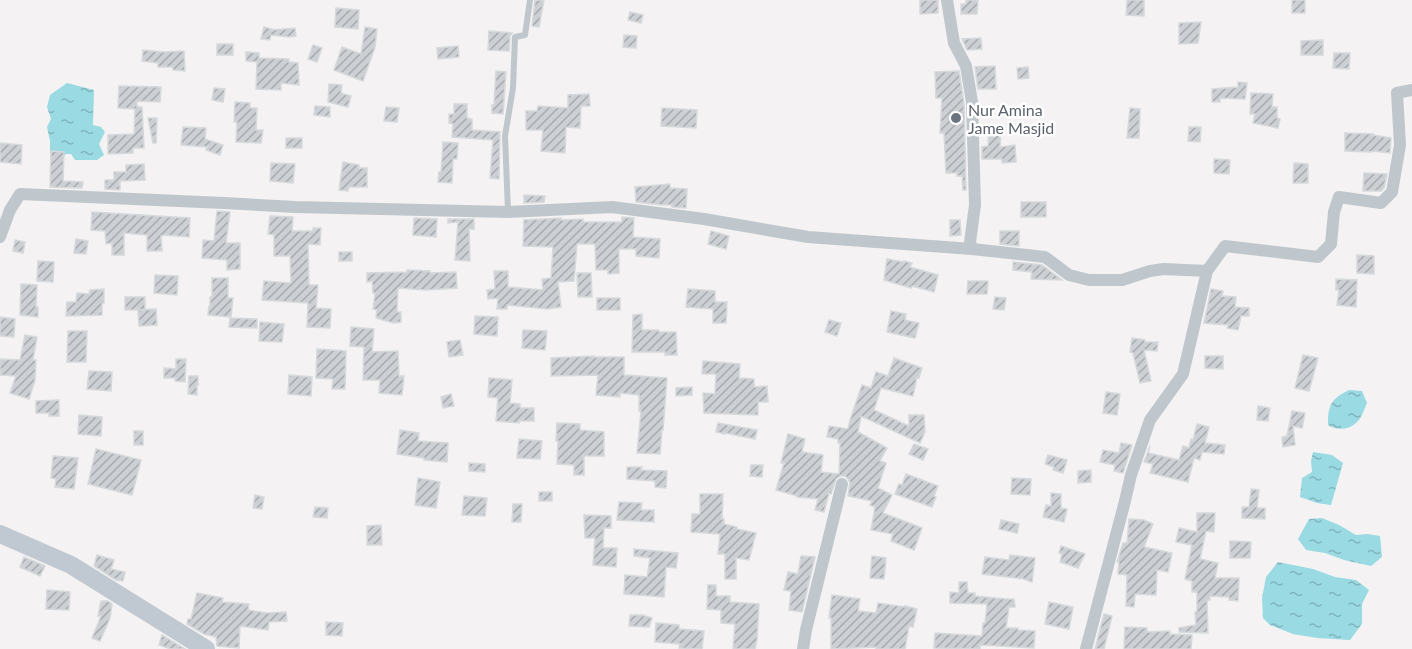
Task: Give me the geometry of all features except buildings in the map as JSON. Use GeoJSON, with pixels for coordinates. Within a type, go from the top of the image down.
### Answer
{"type":"FeatureCollection","features":[{"type":"Feature","properties":{"kind":"street"},"geometry":{"type":"LineString","coordinates":[[947,0],[954,43],[966,66],[972,102],[975,205],[970,242],[972,249]]}},
{"type":"Feature","properties":{"kind":"street"},"geometry":{"type":"LineString","coordinates":[[1086,649],[1131,475],[1150,420],[1183,374],[1207,271],[1225,246],[1318,257],[1331,244],[1334,212],[1339,197],[1381,203],[1392,192],[1400,145],[1397,93],[1412,90]]}},
{"type":"Feature","properties":{"kind":"street"},"geometry":{"type":"LineString","coordinates":[[0,237],[10,210],[20,194],[295,207],[508,212],[612,207],[704,219],[808,237],[972,249],[1045,257],[1069,275],[1089,280],[1122,279],[1164,269],[1207,271]]}},
{"type":"Feature","properties":{"kind":"street"},"geometry":{"type":"LineString","coordinates":[[803,649],[842,484]]}},
{"type":"Feature","properties":{"kind":"street"},"geometry":{"type":"LineString","coordinates":[[0,534],[71,565],[207,649]]}},
{"type":"Feature","properties":{"kind":"lane"},"geometry":{"type":"LineString","coordinates":[[508,212],[505,136],[513,88],[515,37],[525,35],[530,0]]}},
{"type":"Feature","properties":{"kind":"water"},"geometry":{"type":"Polygon","coordinates":[[[67,83],[94,90],[93,125],[101,127],[105,132],[99,144],[104,155],[97,160],[75,160],[71,154],[66,154],[57,162],[50,153],[47,127],[51,119],[47,107],[50,95],[67,83]]]}},
{"type":"Feature","properties":{"kind":"water"},"geometry":{"type":"Polygon","coordinates":[[[1349,390],[1362,391],[1367,403],[1360,418],[1354,425],[1343,429],[1328,425],[1332,403],[1338,396],[1349,390]]]}},
{"type":"Feature","properties":{"kind":"water"},"geometry":{"type":"Polygon","coordinates":[[[1313,452],[1332,455],[1343,463],[1331,505],[1300,497],[1302,478],[1312,472],[1313,452]]]}},
{"type":"Feature","properties":{"kind":"water"},"geometry":{"type":"Polygon","coordinates":[[[1322,518],[1356,535],[1380,536],[1382,557],[1371,566],[1306,550],[1298,539],[1309,519],[1322,518]]]}},
{"type":"Feature","properties":{"kind":"water"},"geometry":{"type":"Polygon","coordinates":[[[1278,562],[1356,580],[1369,590],[1362,604],[1362,624],[1350,640],[1293,634],[1270,625],[1263,618],[1262,598],[1266,577],[1278,562]]]}},
{"type":"Feature","properties":{"kind":"place","name":"Nur Amina Jame Masjid"},"geometry":{"type":"Point","coordinates":[956,118]}}]}
